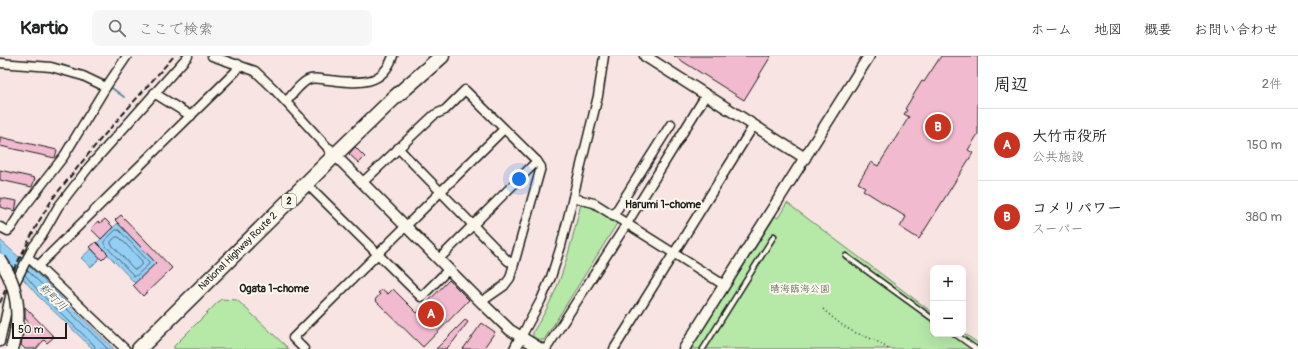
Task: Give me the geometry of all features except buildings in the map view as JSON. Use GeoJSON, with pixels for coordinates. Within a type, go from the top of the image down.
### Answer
{"type":"FeatureCollection","features":[{"type":"Feature","properties":{"kind":"highway","name":"National Highway Route 2"},"geometry":{"type":"LineString","coordinates":[[139,349],[307,184],[332,152],[387,92],[428,56]]}},
{"type":"Feature","properties":{"kind":"highway","name":"National Highway Route 2"},"geometry":{"type":"LineString","coordinates":[[126,349],[332,152],[442,56]]}},
{"type":"Feature","properties":{"kind":"main road"},"geometry":{"type":"LineString","coordinates":[[0,260],[14,285],[18,304],[18,321],[12,349]]}},
{"type":"Feature","properties":{"kind":"street"},"geometry":{"type":"LineString","coordinates":[[0,227],[8,231],[11,228],[23,209],[64,156],[106,87],[127,56]]}},
{"type":"Feature","properties":{"kind":"street"},"geometry":{"type":"LineString","coordinates":[[0,342],[10,296],[16,281],[27,259],[66,195],[188,56]]}},
{"type":"Feature","properties":{"kind":"street"},"geometry":{"type":"LineString","coordinates":[[212,56],[255,71],[332,152],[510,330],[541,349]]}},
{"type":"Feature","properties":{"kind":"street"},"geometry":{"type":"LineString","coordinates":[[286,102],[304,83],[311,79],[355,83],[365,83],[372,80],[386,71],[393,56]]}},
{"type":"Feature","properties":{"kind":"street"},"geometry":{"type":"LineString","coordinates":[[515,349],[541,300],[551,277],[561,246],[598,96],[604,56]]}},
{"type":"Feature","properties":{"kind":"street"},"geometry":{"type":"LineString","coordinates":[[645,56],[805,158]]}},
{"type":"Feature","properties":{"kind":"street"},"geometry":{"type":"LineString","coordinates":[[684,349],[869,56]]}},
{"type":"Feature","properties":{"kind":"street"},"geometry":{"type":"LineString","coordinates":[[0,63],[50,67],[83,76],[106,87]]}},
{"type":"Feature","properties":{"kind":"street"},"geometry":{"type":"LineString","coordinates":[[38,266],[236,71],[238,64]]}},
{"type":"Feature","properties":{"kind":"street"},"geometry":{"type":"LineString","coordinates":[[363,182],[434,115],[445,110],[465,90],[537,161],[541,167],[510,278],[504,286],[482,302]]}},
{"type":"Feature","properties":{"kind":"street"},"geometry":{"type":"LineString","coordinates":[[154,93],[191,116]]}},
{"type":"Feature","properties":{"kind":"street"},"geometry":{"type":"LineString","coordinates":[[546,349],[706,95]]}},
{"type":"Feature","properties":{"kind":"street"},"geometry":{"type":"LineString","coordinates":[[613,216],[671,124]]}},
{"type":"Feature","properties":{"kind":"street"},"geometry":{"type":"LineString","coordinates":[[614,349],[754,125]]}},
{"type":"Feature","properties":{"kind":"street"},"geometry":{"type":"LineString","coordinates":[[304,349],[293,338],[504,129]]}},
{"type":"Feature","properties":{"kind":"street"},"geometry":{"type":"LineString","coordinates":[[398,148],[508,261],[514,263]]}},
{"type":"Feature","properties":{"kind":"street"},"geometry":{"type":"LineString","coordinates":[[439,259],[537,161]]}},
{"type":"Feature","properties":{"kind":"street"},"geometry":{"type":"LineString","coordinates":[[307,184],[421,297],[449,270]]}},
{"type":"Feature","properties":{"kind":"street"},"geometry":{"type":"LineString","coordinates":[[573,198],[594,203],[724,286]]}},
{"type":"Feature","properties":{"kind":"street"},"geometry":{"type":"LineString","coordinates":[[27,259],[38,266],[126,349]]}},
{"type":"Feature","properties":{"kind":"lane"},"geometry":{"type":"LineString","coordinates":[[703,349],[774,236]]}},
{"type":"Feature","properties":{"kind":"lane"},"geometry":{"type":"LineString","coordinates":[[846,256],[930,316]]}},
{"type":"Feature","properties":{"kind":"lane"},"geometry":{"type":"LineString","coordinates":[[959,337],[976,349]]}},
{"type":"Feature","properties":{"kind":"path"},"geometry":{"type":"LineString","coordinates":[[823,309],[845,327],[881,343],[888,349]]}},
{"type":"Feature","properties":{"kind":"green space","name":"晴海臨海公園"},"geometry":{"type":"Polygon","coordinates":[[[787,203],[930,311],[930,337],[966,337],[966,335],[978,343],[978,349],[691,349],[775,216],[778,218],[787,203]]]}},
{"type":"Feature","properties":{"kind":"green space"},"geometry":{"type":"Polygon","coordinates":[[[581,204],[592,207],[618,222],[544,340],[539,340],[533,337],[533,332],[548,306],[560,279],[581,204]]]}},
{"type":"Feature","properties":{"kind":"green space"},"geometry":{"type":"Polygon","coordinates":[[[221,299],[237,300],[289,349],[174,349],[174,346],[221,299]]]}},
{"type":"Feature","properties":{"kind":"water"},"geometry":{"type":"Polygon","coordinates":[[[118,223],[156,263],[135,283],[97,243],[118,223]]]}},
{"type":"Feature","properties":{"kind":"water","name":"新町川"},"geometry":{"type":"Polygon","coordinates":[[[0,240],[114,349],[93,349],[38,296],[0,252],[0,240]]]}},
{"type":"Feature","properties":{"kind":"water"},"geometry":{"type":"Polygon","coordinates":[[[91,249],[100,258],[91,267],[81,258],[91,249]]]}},
{"type":"Feature","properties":{"kind":"waterway"},"geometry":{"type":"LineString","coordinates":[[62,65],[70,68]]}},
{"type":"Feature","properties":{"kind":"waterway"},"geometry":{"type":"LineString","coordinates":[[109,86],[124,97]]}},
{"type":"Feature","properties":{"kind":"railway"},"geometry":{"type":"LineString","coordinates":[[0,303],[12,273],[39,221],[53,198],[99,141],[174,56]]}},
{"type":"Feature","properties":{"kind":"place","name":"コメリパワー"},"geometry":{"type":"Point","coordinates":[938,127]}},
{"type":"Feature","properties":{"kind":"place","name":"大竹市役所"},"geometry":{"type":"Point","coordinates":[431,314]}},
{"type":"Feature","properties":{"kind":"district","name":"Harumi 1-chome"},"geometry":{"type":"Point","coordinates":[663,204]}},
{"type":"Feature","properties":{"kind":"district","name":"Ogata 1-chome"},"geometry":{"type":"Point","coordinates":[274,288]}}]}
